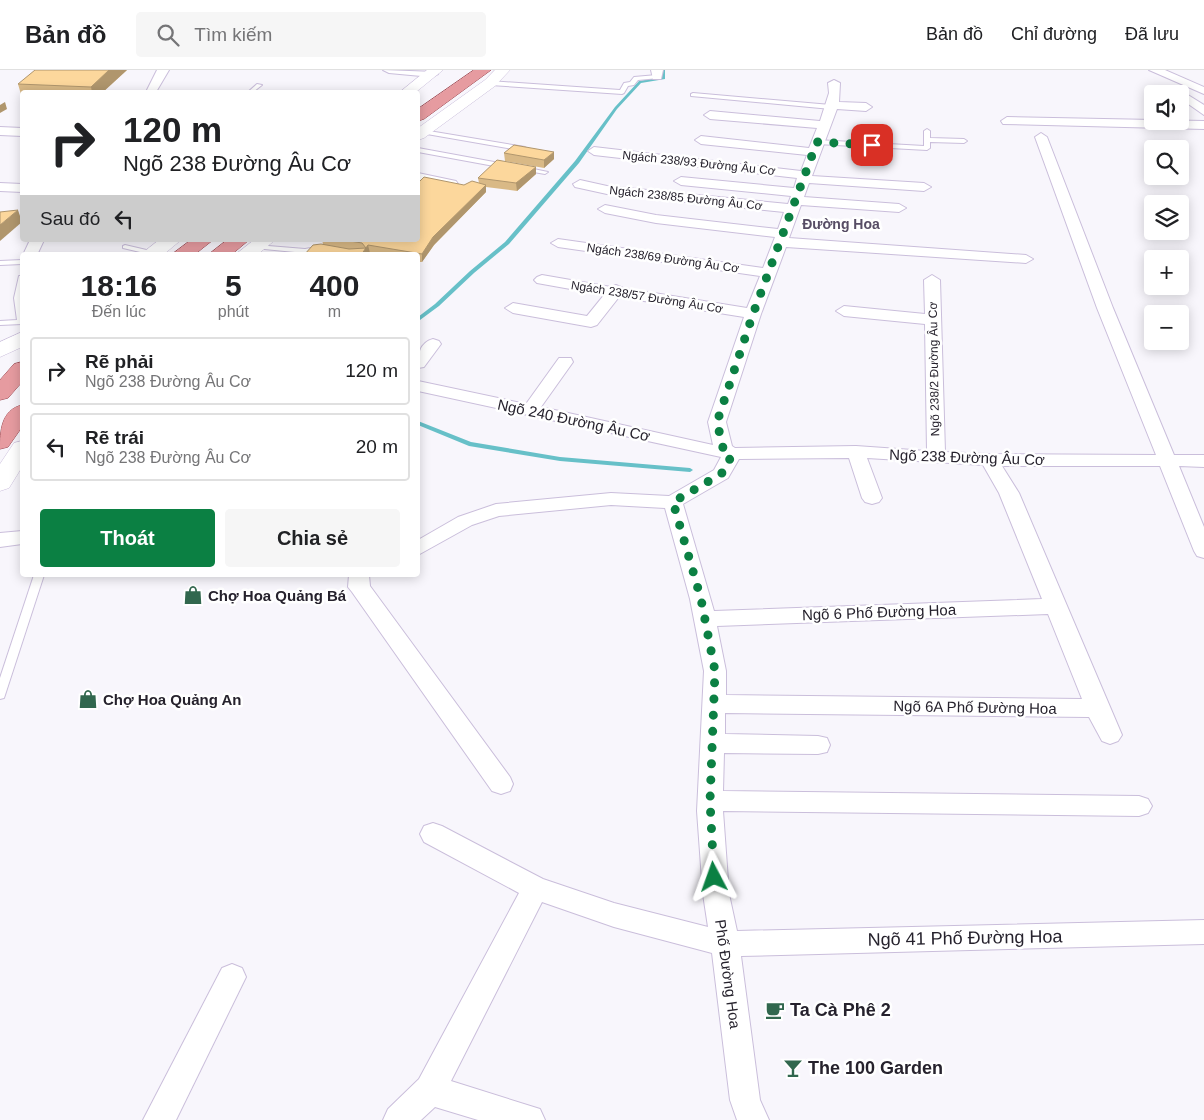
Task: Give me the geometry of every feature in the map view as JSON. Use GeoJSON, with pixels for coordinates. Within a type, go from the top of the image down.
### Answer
{"type":"FeatureCollection","features":[{"type":"Feature","properties":{"kind":"main road"},"geometry":{"type":"LineString","coordinates":[[420,95],[453,74]]}},
{"type":"Feature","properties":{"kind":"main road"},"geometry":{"type":"LineString","coordinates":[[420,115],[487,76]]}},
{"type":"Feature","properties":{"kind":"main road"},"geometry":{"type":"LineString","coordinates":[[186,252],[201,242]]}},
{"type":"Feature","properties":{"kind":"main road"},"geometry":{"type":"LineString","coordinates":[[229,252],[252,246]]}},
{"type":"Feature","properties":{"kind":"main road"},"geometry":{"type":"LineString","coordinates":[[0,366],[20,356]]}},
{"type":"Feature","properties":{"kind":"main road"},"geometry":{"type":"LineString","coordinates":[[0,393],[20,372]]}},
{"type":"Feature","properties":{"kind":"street"},"geometry":{"type":"LineString","coordinates":[[152,90],[162,70]]}},
{"type":"Feature","properties":{"kind":"street"},"geometry":{"type":"LineString","coordinates":[[389,70],[434,72]]}},
{"type":"Feature","properties":{"kind":"street"},"geometry":{"type":"LineString","coordinates":[[420,133],[487,76],[502,70]]}},
{"type":"Feature","properties":{"kind":"street"},"geometry":{"type":"LineString","coordinates":[[1155,70],[1204,91]]}},
{"type":"Feature","properties":{"kind":"street"},"geometry":{"type":"LineString","coordinates":[[410,90],[434,72]]}},
{"type":"Feature","properties":{"kind":"street"},"geometry":{"type":"LineString","coordinates":[[1163,84],[1181,81]]}},
{"type":"Feature","properties":{"kind":"street"},"geometry":{"type":"LineString","coordinates":[[420,547],[466,521],[496,510],[611,499],[673,502],[721,474],[728,466],[731,454],[723,448],[717,422],[753,314],[818,138],[832,106],[835,93],[834,83]]}},
{"type":"Feature","properties":{"kind":"street"},"geometry":{"type":"LineString","coordinates":[[1189,100],[1204,111]]}},
{"type":"Feature","properties":{"kind":"street"},"geometry":{"type":"LineString","coordinates":[[832,106],[866,107]]}},
{"type":"Feature","properties":{"kind":"street"},"geometry":{"type":"LineString","coordinates":[[710,119],[818,138]]}},
{"type":"Feature","properties":{"kind":"street"},"geometry":{"type":"LineString","coordinates":[[1007,121],[1204,125]]}},
{"type":"Feature","properties":{"kind":"street"},"geometry":{"type":"LineString","coordinates":[[0,131],[20,132]]}},
{"type":"Feature","properties":{"kind":"street"},"geometry":{"type":"LineString","coordinates":[[1041,137],[1166,461],[1204,551]]}},
{"type":"Feature","properties":{"kind":"street"},"geometry":{"type":"LineString","coordinates":[[701,140],[818,138]]}},
{"type":"Feature","properties":{"kind":"street","name":"Ngách 238/93 Đường Âu Cơ"},"geometry":{"type":"LineString","coordinates":[[594,151],[799,191]]}},
{"type":"Feature","properties":{"kind":"street"},"geometry":{"type":"LineString","coordinates":[[420,177],[465,187]]}},
{"type":"Feature","properties":{"kind":"street"},"geometry":{"type":"LineString","coordinates":[[680,181],[799,191],[900,208]]}},
{"type":"Feature","properties":{"kind":"street","name":"Ngách 238/85 Đường Âu Cơ"},"geometry":{"type":"LineString","coordinates":[[580,184],[617,191],[799,191]]}},
{"type":"Feature","properties":{"kind":"street"},"geometry":{"type":"LineString","coordinates":[[0,187],[20,188]]}},
{"type":"Feature","properties":{"kind":"street"},"geometry":{"type":"LineString","coordinates":[[799,191],[924,187]]}},
{"type":"Feature","properties":{"kind":"street"},"geometry":{"type":"LineString","coordinates":[[604,209],[656,219],[782,238],[1026,259]]}},
{"type":"Feature","properties":{"kind":"street"},"geometry":{"type":"LineString","coordinates":[[154,252],[169,242]]}},
{"type":"Feature","properties":{"kind":"street","name":"Ngách 238/69 Đường Âu Cơ"},"geometry":{"type":"LineString","coordinates":[[558,243],[768,273]]}},
{"type":"Feature","properties":{"kind":"street","name":"Ngách 238/57 Đường Âu Cơ"},"geometry":{"type":"LineString","coordinates":[[542,280],[616,290],[753,314]]}},
{"type":"Feature","properties":{"kind":"street","name":"Ngõ 238/2 Đường Âu Cơ"},"geometry":{"type":"LineString","coordinates":[[932,280],[936,458]]}},
{"type":"Feature","properties":{"kind":"street"},"geometry":{"type":"LineString","coordinates":[[513,308],[591,322],[616,290]]}},
{"type":"Feature","properties":{"kind":"street"},"geometry":{"type":"LineString","coordinates":[[844,311],[934,320]]}},
{"type":"Feature","properties":{"kind":"street"},"geometry":{"type":"LineString","coordinates":[[0,351],[20,330]]}},
{"type":"Feature","properties":{"kind":"street"},"geometry":{"type":"LineString","coordinates":[[420,360],[433,344]]}},
{"type":"Feature","properties":{"kind":"street"},"geometry":{"type":"LineString","coordinates":[[530,411],[565,362]]}},
{"type":"Feature","properties":{"kind":"street","name":"Ngõ 240 Đường Âu Cơ"},"geometry":{"type":"LineString","coordinates":[[420,386],[731,454]]}},
{"type":"Feature","properties":{"kind":"street"},"geometry":{"type":"LineString","coordinates":[[0,483],[20,451]]}},
{"type":"Feature","properties":{"kind":"street"},"geometry":{"type":"LineString","coordinates":[[856,452],[872,498]]}},
{"type":"Feature","properties":{"kind":"street","name":"Ngõ 238 Đường Âu Cơ"},"geometry":{"type":"LineString","coordinates":[[731,454],[856,452],[989,460],[1204,461]]}},
{"type":"Feature","properties":{"kind":"street"},"geometry":{"type":"LineString","coordinates":[[989,460],[1009,493],[1054,606],[1110,735]]}},
{"type":"Feature","properties":{"kind":"street","name":"Phố Đường Hoa"},"geometry":{"type":"LineString","coordinates":[[673,502],[705,619],[715,671],[710,801],[716,894],[725,944],[745,1100],[753,1120]]}},
{"type":"Feature","properties":{"kind":"street"},"geometry":{"type":"LineString","coordinates":[[0,540],[20,538]]}},
{"type":"Feature","properties":{"kind":"street"},"geometry":{"type":"LineString","coordinates":[[359,577],[359,586],[501,784]]}},
{"type":"Feature","properties":{"kind":"street","name":"Ngõ 6 Phố Đường Hoa"},"geometry":{"type":"LineString","coordinates":[[705,619],[1054,606]]}},
{"type":"Feature","properties":{"kind":"street","name":"Ngõ 6A Phố Đường Hoa"},"geometry":{"type":"LineString","coordinates":[[714,704],[1097,708]]}},
{"type":"Feature","properties":{"kind":"street"},"geometry":{"type":"LineString","coordinates":[[712,743],[818,745]]}},
{"type":"Feature","properties":{"kind":"street"},"geometry":{"type":"LineString","coordinates":[[710,801],[1139,806]]}},
{"type":"Feature","properties":{"kind":"street","name":"Ngõ 41 Phố Đường Hoa"},"geometry":{"type":"LineString","coordinates":[[433,834],[534,888],[614,915],[725,944],[1204,932]]}},
{"type":"Feature","properties":{"kind":"street"},"geometry":{"type":"LineString","coordinates":[[399,1120],[430,1090],[534,888]]}},
{"type":"Feature","properties":{"kind":"street"},"geometry":{"type":"LineString","coordinates":[[159,1120],[232,976]]}},
{"type":"Feature","properties":{"kind":"street"},"geometry":{"type":"LineString","coordinates":[[430,1090],[529,1120]]}},
{"type":"Feature","properties":{"kind":"lane"},"geometry":{"type":"LineString","coordinates":[[487,76],[622,92],[626,84],[632,84],[636,78],[657,73]]}},
{"type":"Feature","properties":{"kind":"lane"},"geometry":{"type":"LineString","coordinates":[[252,90],[258,85]]}},
{"type":"Feature","properties":{"kind":"lane"},"geometry":{"type":"LineString","coordinates":[[693,95],[832,106]]}},
{"type":"Feature","properties":{"kind":"lane"},"geometry":{"type":"LineString","coordinates":[[927,131],[928,156]]}},
{"type":"Feature","properties":{"kind":"lane"},"geometry":{"type":"LineString","coordinates":[[420,133],[536,151]]}},
{"type":"Feature","properties":{"kind":"lane"},"geometry":{"type":"LineString","coordinates":[[818,138],[927,148]]}},
{"type":"Feature","properties":{"kind":"lane"},"geometry":{"type":"LineString","coordinates":[[927,140],[964,141]]}},
{"type":"Feature","properties":{"kind":"lane"},"geometry":{"type":"LineString","coordinates":[[420,150],[545,172]]}},
{"type":"Feature","properties":{"kind":"lane"},"geometry":{"type":"LineString","coordinates":[[252,246],[305,251],[330,250]]}},
{"type":"Feature","properties":{"kind":"lane"},"geometry":{"type":"LineString","coordinates":[[125,247],[144,252]]}},
{"type":"Feature","properties":{"kind":"lane"},"geometry":{"type":"LineString","coordinates":[[0,263],[20,262]]}},
{"type":"Feature","properties":{"kind":"lane"},"geometry":{"type":"LineString","coordinates":[[20,288],[18,298],[20,313]]}},
{"type":"Feature","properties":{"kind":"lane"},"geometry":{"type":"LineString","coordinates":[[0,323],[20,328]]}},
{"type":"Feature","properties":{"kind":"lane"},"geometry":{"type":"LineString","coordinates":[[0,695],[38,577]]}},
{"type":"Feature","properties":{"kind":"building"},"geometry":{"type":"Polygon","coordinates":[[[35,70],[109,70],[91,87],[18,84],[35,70]]]}},
{"type":"Feature","properties":{"kind":"building"},"geometry":{"type":"Polygon","coordinates":[[[514,145],[554,152],[544,160],[504,153],[514,145]]]}},
{"type":"Feature","properties":{"kind":"building"},"geometry":{"type":"Polygon","coordinates":[[[497,160],[536,167],[516,183],[478,178],[497,160]]]}},
{"type":"Feature","properties":{"kind":"building"},"geometry":{"type":"Polygon","coordinates":[[[424,177],[464,185],[472,181],[486,185],[433,237],[422,254],[420,252],[368,245],[366,248],[362,243],[356,242],[420,242],[420,181],[424,177]]]}},
{"type":"Feature","properties":{"kind":"building"},"geometry":{"type":"Polygon","coordinates":[[[18,210],[0,225],[0,212],[18,210]]]}},
{"type":"Feature","properties":{"kind":"building"},"geometry":{"type":"Polygon","coordinates":[[[321,244],[349,249],[366,248],[363,252],[307,252],[313,245],[321,244]]]}},
{"type":"Feature","properties":{"kind":"waterway"},"geometry":{"type":"LineString","coordinates":[[420,318],[437,305],[507,243],[577,162],[616,108],[640,82],[664,78],[663,70]]}},
{"type":"Feature","properties":{"kind":"waterway"},"geometry":{"type":"LineString","coordinates":[[420,424],[469,444],[560,459],[690,470]]}},
{"type":"Feature","properties":{"kind":"place","name":"Chợ Hoa Quảng Bá"},"geometry":{"type":"Point","coordinates":[193,595]}},
{"type":"Feature","properties":{"kind":"place","name":"Chợ Hoa Quảng An"},"geometry":{"type":"Point","coordinates":[88,699]}},
{"type":"Feature","properties":{"kind":"place","name":"Ta Cà Phê 2"},"geometry":{"type":"Point","coordinates":[775,1010]}},
{"type":"Feature","properties":{"kind":"place","name":"The 100 Garden"},"geometry":{"type":"Point","coordinates":[793,1068]}},
{"type":"Feature","properties":{"kind":"district","name":"Đường Hoa"},"geometry":{"type":"Point","coordinates":[841,224]}},
{"type":"Feature","properties":{"kind":"route"},"geometry":{"type":"LineString","coordinates":[[714,877],[710,801],[715,671],[701,599],[673,502],[716,478],[728,466],[731,454],[723,448],[717,422],[753,314],[817,142],[872,145]]}}]}
